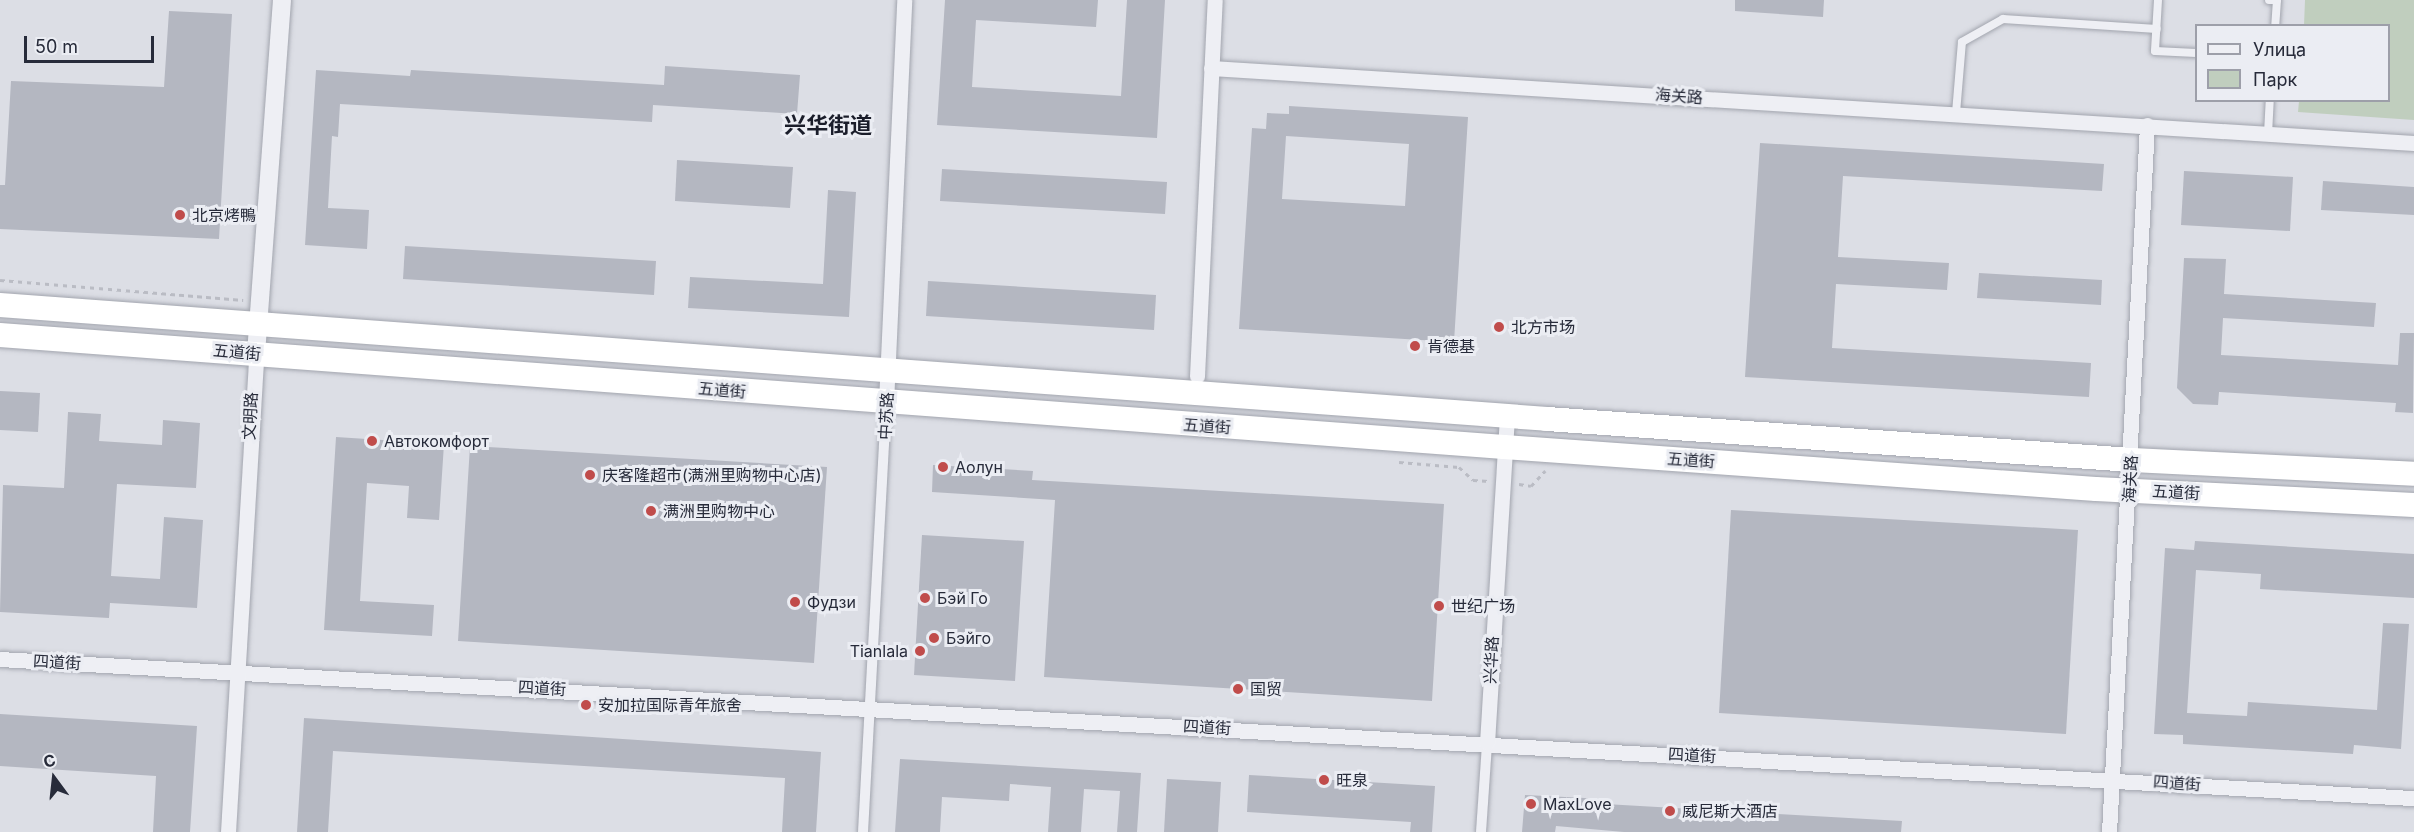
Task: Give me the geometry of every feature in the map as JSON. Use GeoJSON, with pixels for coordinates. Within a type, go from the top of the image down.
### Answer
{"type":"FeatureCollection","features":[{"type":"Feature","properties":{"kind":"highway","name":"五道街"},"geometry":{"type":"LineString","coordinates":[[0,305],[888,373],[2132,460],[2414,474]]}},
{"type":"Feature","properties":{"kind":"highway","name":"五道街"},"geometry":{"type":"LineString","coordinates":[[0,335],[886,403],[1504,447],[2130,490],[2414,505]]}},
{"type":"Feature","properties":{"kind":"street","name":"文明路"},"geometry":{"type":"LineString","coordinates":[[228,832],[235,670],[282,0]]}},
{"type":"Feature","properties":{"kind":"street","name":"中苏路"},"geometry":{"type":"LineString","coordinates":[[863,832],[888,373],[904,0]]}},
{"type":"Feature","properties":{"kind":"street"},"geometry":{"type":"LineString","coordinates":[[1197,376],[1215,0]]}},
{"type":"Feature","properties":{"kind":"street","name":"海关路"},"geometry":{"type":"LineString","coordinates":[[1211,68],[2414,143]]}},
{"type":"Feature","properties":{"kind":"street","name":"海关路"},"geometry":{"type":"LineString","coordinates":[[2109,832],[2132,460],[2147,126]]}},
{"type":"Feature","properties":{"kind":"street","name":"兴华路"},"geometry":{"type":"LineString","coordinates":[[1482,832],[1507,416]]}},
{"type":"Feature","properties":{"kind":"street","name":"四道街"},"geometry":{"type":"LineString","coordinates":[[0,659],[235,670],[2112,778],[2414,798]]}},
{"type":"Feature","properties":{"kind":"lane"},"geometry":{"type":"LineString","coordinates":[[2158,0],[2155,51],[2195,53]]}},
{"type":"Feature","properties":{"kind":"lane"},"geometry":{"type":"LineString","coordinates":[[2269,0],[2277,0],[2275,24]]}},
{"type":"Feature","properties":{"kind":"lane"},"geometry":{"type":"LineString","coordinates":[[1956,114],[1962,42],[2003,19],[2157,29]]}},
{"type":"Feature","properties":{"kind":"lane"},"geometry":{"type":"LineString","coordinates":[[2268,134],[2270,102]]}},
{"type":"Feature","properties":{"kind":"green space"},"geometry":{"type":"Polygon","coordinates":[[[2305,0],[2414,0],[2414,120],[2298,112],[2299,102],[2390,102],[2390,24],[2304,24],[2305,0]]]}},
{"type":"Feature","properties":{"kind":"building"},"geometry":{"type":"Polygon","coordinates":[[[945,0],[1098,0],[1096,27],[976,20],[972,87],[1121,96],[1127,0],[1165,0],[1157,138],[937,125],[945,0]]]}},
{"type":"Feature","properties":{"kind":"building"},"geometry":{"type":"Polygon","coordinates":[[[1735,0],[1824,0],[1823,17],[1735,11],[1735,0]]]}},
{"type":"Feature","properties":{"kind":"building"},"geometry":{"type":"Polygon","coordinates":[[[169,11],[232,14],[219,239],[0,229],[0,185],[5,185],[11,81],[164,87],[169,11]]]}},
{"type":"Feature","properties":{"kind":"building"},"geometry":{"type":"Polygon","coordinates":[[[665,66],[800,75],[797,114],[653,105],[652,122],[340,104],[338,137],[332,136],[328,208],[369,210],[367,249],[305,245],[316,70],[410,76],[411,70],[664,85],[665,66]]]}},
{"type":"Feature","properties":{"kind":"building"},"geometry":{"type":"Polygon","coordinates":[[[1289,106],[1468,117],[1454,342],[1239,329],[1252,128],[1266,129],[1267,113],[1289,114],[1289,106]],[[1286,136],[1282,199],[1405,206],[1409,144],[1286,136]]]}},
{"type":"Feature","properties":{"kind":"building"},"geometry":{"type":"Polygon","coordinates":[[[1760,143],[2104,164],[2102,191],[1843,176],[1838,257],[1949,263],[1947,290],[1836,284],[1832,348],[2091,363],[2089,397],[1745,377],[1760,143]]]}},
{"type":"Feature","properties":{"kind":"building"},"geometry":{"type":"Polygon","coordinates":[[[677,160],[793,167],[790,208],[675,201],[677,160]]]}},
{"type":"Feature","properties":{"kind":"building"},"geometry":{"type":"Polygon","coordinates":[[[942,169],[1167,182],[1165,214],[940,201],[942,169]]]}},
{"type":"Feature","properties":{"kind":"building"},"geometry":{"type":"Polygon","coordinates":[[[2184,171],[2293,177],[2290,231],[2181,225],[2184,171]]]}},
{"type":"Feature","properties":{"kind":"building"},"geometry":{"type":"Polygon","coordinates":[[[2323,181],[2414,187],[2414,215],[2321,210],[2323,181]]]}},
{"type":"Feature","properties":{"kind":"building"},"geometry":{"type":"Polygon","coordinates":[[[828,190],[856,192],[849,317],[688,308],[690,277],[823,284],[828,190]]]}},
{"type":"Feature","properties":{"kind":"building"},"geometry":{"type":"Polygon","coordinates":[[[405,246],[656,261],[654,295],[403,279],[405,246]]]}},
{"type":"Feature","properties":{"kind":"building"},"geometry":{"type":"Polygon","coordinates":[[[2184,258],[2226,259],[2224,294],[2376,303],[2374,327],[2223,318],[2221,355],[2398,365],[2400,333],[2414,333],[2413,413],[2395,412],[2396,403],[2219,392],[2218,405],[2193,404],[2177,388],[2184,258]]]}},
{"type":"Feature","properties":{"kind":"building"},"geometry":{"type":"Polygon","coordinates":[[[1979,273],[2102,280],[2101,305],[1977,298],[1979,273]]]}},
{"type":"Feature","properties":{"kind":"building"},"geometry":{"type":"Polygon","coordinates":[[[928,281],[1156,295],[1154,330],[926,316],[928,281]]]}},
{"type":"Feature","properties":{"kind":"building"},"geometry":{"type":"Polygon","coordinates":[[[0,391],[40,393],[38,432],[0,430],[0,391]]]}},
{"type":"Feature","properties":{"kind":"building"},"geometry":{"type":"Polygon","coordinates":[[[68,412],[101,414],[99,441],[162,445],[163,420],[200,423],[196,488],[117,484],[111,576],[160,579],[164,517],[203,520],[197,608],[110,603],[109,618],[0,612],[3,485],[64,488],[68,412]]]}},
{"type":"Feature","properties":{"kind":"building"},"geometry":{"type":"Polygon","coordinates":[[[336,437],[444,444],[439,520],[407,518],[409,486],[367,483],[360,601],[434,605],[432,636],[324,630],[336,437]]]}},
{"type":"Feature","properties":{"kind":"building"},"geometry":{"type":"Polygon","coordinates":[[[470,446],[827,467],[814,663],[458,641],[470,446]]]}},
{"type":"Feature","properties":{"kind":"building"},"geometry":{"type":"Polygon","coordinates":[[[933,465],[1033,471],[1032,480],[1444,504],[1432,701],[1044,677],[1055,500],[932,492],[933,465]]]}},
{"type":"Feature","properties":{"kind":"building"},"geometry":{"type":"Polygon","coordinates":[[[1731,510],[2078,530],[2066,734],[1719,713],[1731,510]]]}},
{"type":"Feature","properties":{"kind":"building"},"geometry":{"type":"Polygon","coordinates":[[[922,535],[1024,541],[1015,681],[914,675],[922,535]]]}},
{"type":"Feature","properties":{"kind":"building"},"geometry":{"type":"Polygon","coordinates":[[[2195,541],[2414,554],[2414,598],[2260,589],[2261,574],[2196,570],[2187,713],[2247,716],[2248,702],[2377,710],[2383,623],[2409,624],[2401,749],[2354,745],[2353,754],[2183,744],[2183,735],[2154,734],[2165,548],[2194,550],[2195,541]]]}},
{"type":"Feature","properties":{"kind":"building"},"geometry":{"type":"Polygon","coordinates":[[[0,714],[197,726],[190,832],[153,832],[156,776],[0,766],[0,714]]]}},
{"type":"Feature","properties":{"kind":"building"},"geometry":{"type":"Polygon","coordinates":[[[304,718],[821,752],[816,832],[782,832],[785,778],[333,751],[328,832],[297,832],[304,718]]]}},
{"type":"Feature","properties":{"kind":"building"},"geometry":{"type":"Polygon","coordinates":[[[900,759],[1141,773],[1137,832],[1117,832],[1120,791],[1084,789],[1081,832],[1048,832],[1051,787],[1010,784],[1009,801],[942,797],[940,832],[895,832],[900,759]]]}},
{"type":"Feature","properties":{"kind":"building"},"geometry":{"type":"Polygon","coordinates":[[[1249,775],[1435,786],[1432,832],[1410,832],[1411,822],[1247,812],[1249,775]]]}},
{"type":"Feature","properties":{"kind":"building"},"geometry":{"type":"Polygon","coordinates":[[[1167,779],[1221,782],[1218,832],[1164,832],[1167,779]]]}},
{"type":"Feature","properties":{"kind":"building"},"geometry":{"type":"Polygon","coordinates":[[[1525,795],[1605,799],[1605,804],[1902,821],[1901,832],[1624,832],[1556,826],[1555,832],[1522,832],[1525,795]]]}},
{"type":"Feature","properties":{"kind":"place","name":"北京烤鴨"},"geometry":{"type":"Point","coordinates":[180,215]}},
{"type":"Feature","properties":{"kind":"place","name":"北方市场"},"geometry":{"type":"Point","coordinates":[1499,327]}},
{"type":"Feature","properties":{"kind":"place","name":"肯德基"},"geometry":{"type":"Point","coordinates":[1415,346]}},
{"type":"Feature","properties":{"kind":"place","name":"Автокомфорт"},"geometry":{"type":"Point","coordinates":[372,441]}},
{"type":"Feature","properties":{"kind":"place","name":"Аолун"},"geometry":{"type":"Point","coordinates":[943,467]}},
{"type":"Feature","properties":{"kind":"place","name":"庆客隆超市(满洲里购物中心店)"},"geometry":{"type":"Point","coordinates":[590,475]}},
{"type":"Feature","properties":{"kind":"place","name":"满洲里购物中心"},"geometry":{"type":"Point","coordinates":[651,511]}},
{"type":"Feature","properties":{"kind":"place","name":"Бэй Го"},"geometry":{"type":"Point","coordinates":[925,598]}},
{"type":"Feature","properties":{"kind":"place","name":"Фудзи"},"geometry":{"type":"Point","coordinates":[795,602]}},
{"type":"Feature","properties":{"kind":"place","name":"世纪广场"},"geometry":{"type":"Point","coordinates":[1439,606]}},
{"type":"Feature","properties":{"kind":"place","name":"Бэйго"},"geometry":{"type":"Point","coordinates":[934,638]}},
{"type":"Feature","properties":{"kind":"place","name":"Tianlala"},"geometry":{"type":"Point","coordinates":[920,651]}},
{"type":"Feature","properties":{"kind":"place","name":"国贸"},"geometry":{"type":"Point","coordinates":[1238,689]}},
{"type":"Feature","properties":{"kind":"place","name":"安加拉国际青年旅舍"},"geometry":{"type":"Point","coordinates":[586,705]}},
{"type":"Feature","properties":{"kind":"place","name":"旺泉"},"geometry":{"type":"Point","coordinates":[1324,780]}},
{"type":"Feature","properties":{"kind":"place","name":"MaxLove"},"geometry":{"type":"Point","coordinates":[1531,804]}},
{"type":"Feature","properties":{"kind":"place","name":"威尼斯大酒店"},"geometry":{"type":"Point","coordinates":[1670,811]}},
{"type":"Feature","properties":{"kind":"district","name":"兴华街道"},"geometry":{"type":"Point","coordinates":[828,126]}}]}
